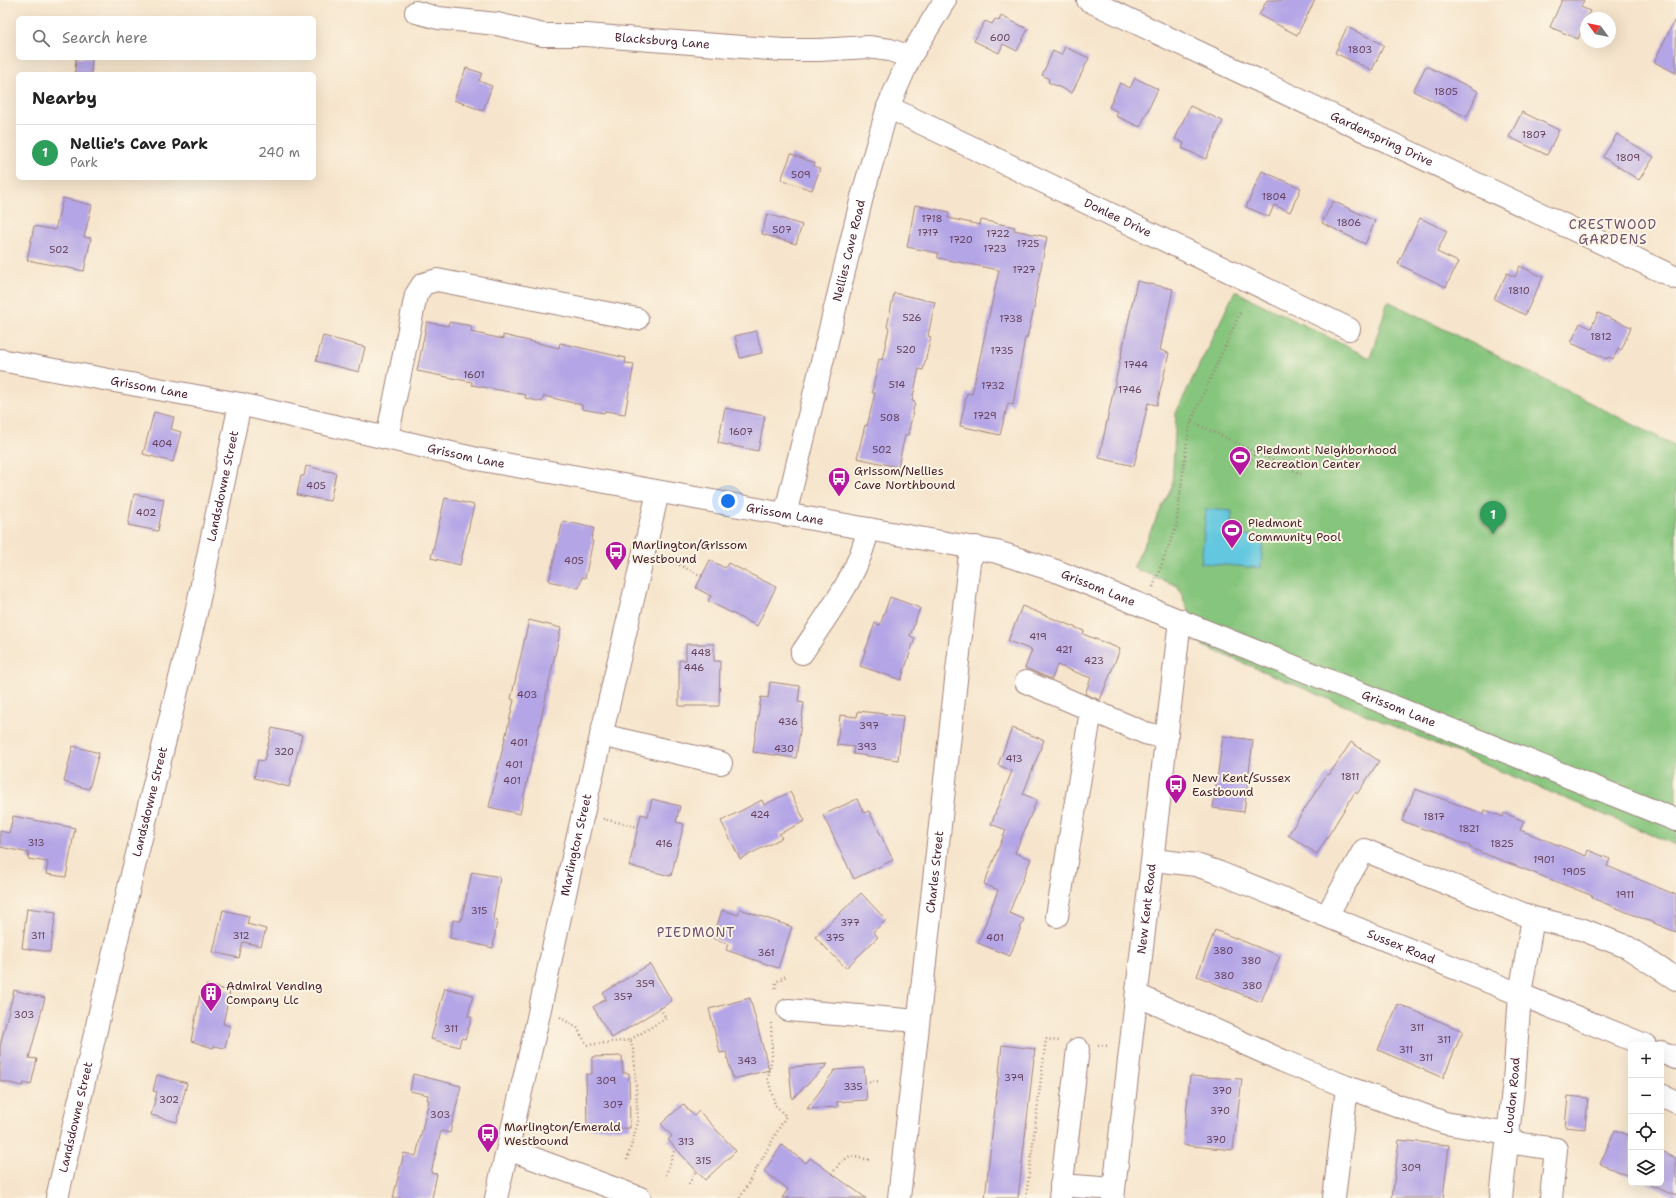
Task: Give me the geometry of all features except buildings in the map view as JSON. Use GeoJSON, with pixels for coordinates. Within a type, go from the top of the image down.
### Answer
{"type":"FeatureCollection","features":[{"type":"Feature","properties":{"kind":"street","name":"Nellies Cave Road"},"geometry":{"type":"LineString","coordinates":[[785,515],[860,204],[888,107],[910,56],[946,0]]}},
{"type":"Feature","properties":{"kind":"street","name":"Gardenspring Drive"},"geometry":{"type":"LineString","coordinates":[[1088,0],[1676,278]]}},
{"type":"Feature","properties":{"kind":"street","name":"Blacksburg Lane"},"geometry":{"type":"LineString","coordinates":[[416,12],[438,18],[491,23],[543,35],[586,35],[782,50],[819,50],[868,47],[890,50],[910,56]]}},
{"type":"Feature","properties":{"kind":"street","name":"Donlee Drive"},"geometry":{"type":"LineString","coordinates":[[888,107],[1349,329]]}},
{"type":"Feature","properties":{"kind":"street"},"geometry":{"type":"LineString","coordinates":[[387,438],[416,295],[423,284],[437,280],[636,319]]}},
{"type":"Feature","properties":{"kind":"street","name":"Grissom Lane"},"geometry":{"type":"LineString","coordinates":[[0,360],[240,404],[477,459],[785,515],[976,547],[1037,564],[1676,820]]}},
{"type":"Feature","properties":{"kind":"street","name":"Landsdowne Street"},"geometry":{"type":"LineString","coordinates":[[58,1198],[130,883],[196,613],[240,404]]}},
{"type":"Feature","properties":{"kind":"street","name":"Marlington Street"},"geometry":{"type":"LineString","coordinates":[[496,1198],[601,735],[658,492]]}},
{"type":"Feature","properties":{"kind":"street"},"geometry":{"type":"LineString","coordinates":[[802,653],[855,571],[865,544],[868,529]]}},
{"type":"Feature","properties":{"kind":"street","name":"Charles Street"},"geometry":{"type":"LineString","coordinates":[[899,1198],[969,562],[976,547]]}},
{"type":"Feature","properties":{"kind":"street","name":"New Kent Road"},"geometry":{"type":"LineString","coordinates":[[1114,1194],[1136,994],[1154,860],[1180,620]]}},
{"type":"Feature","properties":{"kind":"street"},"geometry":{"type":"LineString","coordinates":[[1026,682],[1145,733],[1167,738]]}},
{"type":"Feature","properties":{"kind":"street"},"geometry":{"type":"LineString","coordinates":[[1057,916],[1091,711]]}},
{"type":"Feature","properties":{"kind":"street"},"geometry":{"type":"LineString","coordinates":[[601,735],[721,763]]}},
{"type":"Feature","properties":{"kind":"street"},"geometry":{"type":"LineString","coordinates":[[1327,915],[1364,850],[1534,918],[1581,929],[1627,947],[1676,979]]}},
{"type":"Feature","properties":{"kind":"street","name":"Sussex Road"},"geometry":{"type":"LineString","coordinates":[[1154,860],[1196,865],[1327,915],[1638,1042]]}},
{"type":"Feature","properties":{"kind":"street","name":"Loudon Road"},"geometry":{"type":"LineString","coordinates":[[1501,1198],[1514,1081],[1520,994],[1534,918]]}},
{"type":"Feature","properties":{"kind":"street"},"geometry":{"type":"LineString","coordinates":[[1136,994],[1282,1061],[1445,1124],[1556,1149],[1551,1198]]}},
{"type":"Feature","properties":{"kind":"street"},"geometry":{"type":"LineString","coordinates":[[778,1010],[918,1021]]}},
{"type":"Feature","properties":{"kind":"street"},"geometry":{"type":"LineString","coordinates":[[1080,1045],[1060,1192],[1114,1194]]}},
{"type":"Feature","properties":{"kind":"street"},"geometry":{"type":"LineString","coordinates":[[1664,1053],[1676,1058]]}},
{"type":"Feature","properties":{"kind":"street"},"geometry":{"type":"LineString","coordinates":[[1334,1198],[1347,1087]]}},
{"type":"Feature","properties":{"kind":"street"},"geometry":{"type":"LineString","coordinates":[[1664,1096],[1676,1102]]}},
{"type":"Feature","properties":{"kind":"street"},"geometry":{"type":"LineString","coordinates":[[508,1149],[640,1198]]}},
{"type":"Feature","properties":{"kind":"path"},"geometry":{"type":"LineString","coordinates":[[1151,592],[1176,527],[1191,421],[1240,313]]}},
{"type":"Feature","properties":{"kind":"path"},"geometry":{"type":"LineString","coordinates":[[1191,421],[1301,474]]}},
{"type":"Feature","properties":{"kind":"path"},"geometry":{"type":"LineString","coordinates":[[1250,463],[1255,452]]}},
{"type":"Feature","properties":{"kind":"path"},"geometry":{"type":"LineString","coordinates":[[663,557],[702,576]]}},
{"type":"Feature","properties":{"kind":"path"},"geometry":{"type":"LineString","coordinates":[[603,818],[638,827]]}},
{"type":"Feature","properties":{"kind":"path"},"geometry":{"type":"LineString","coordinates":[[740,1198],[786,1116],[775,1105],[768,1079],[778,1010],[776,982],[786,976]]}},
{"type":"Feature","properties":{"kind":"path"},"geometry":{"type":"LineString","coordinates":[[556,1015],[577,1028],[587,1045],[630,1040],[666,1018],[660,1008]]}},
{"type":"Feature","properties":{"kind":"path"},"geometry":{"type":"LineString","coordinates":[[1026,1198],[1046,1039],[1080,1045],[1109,1046]]}},
{"type":"Feature","properties":{"kind":"path"},"geometry":{"type":"LineString","coordinates":[[627,1160],[638,1122],[634,1052],[630,1040]]}},
{"type":"Feature","properties":{"kind":"path"},"geometry":{"type":"LineString","coordinates":[[866,1083],[879,1082]]}},
{"type":"Feature","properties":{"kind":"path"},"geometry":{"type":"LineString","coordinates":[[666,1175],[675,1148]]}},
{"type":"Feature","properties":{"kind":"path"},"geometry":{"type":"LineString","coordinates":[[832,1174],[839,1164],[850,1156],[870,1160]]}},
{"type":"Feature","properties":{"kind":"path"},"geometry":{"type":"LineString","coordinates":[[689,1184],[696,1170]]}},
{"type":"Feature","properties":{"kind":"green space"},"geometry":{"type":"Polygon","coordinates":[[[1235,291],[1370,358],[1388,301],[1676,446],[1676,845],[1203,646],[1178,586],[1133,568],[1172,486],[1176,413],[1235,291]]]}},
{"type":"Feature","properties":{"kind":"water","name":"Piedmont Community Pool"},"geometry":{"type":"Polygon","coordinates":[[[1206,509],[1232,511],[1230,534],[1263,537],[1261,568],[1201,563],[1206,509]]]}},
{"type":"Feature","properties":{"kind":"place","name":"Piedmont Neighborhood Recreation Center"},"geometry":{"type":"Point","coordinates":[1240,476]}},
{"type":"Feature","properties":{"kind":"place","name":"Grissom/Nellies Cave Northbound"},"geometry":{"type":"Point","coordinates":[839,498]}},
{"type":"Feature","properties":{"kind":"place","name":"Nellie's Cave Park"},"geometry":{"type":"Point","coordinates":[1493,534]}},
{"type":"Feature","properties":{"kind":"place","name":"Piedmont Community Pool"},"geometry":{"type":"Point","coordinates":[1232,550]}},
{"type":"Feature","properties":{"kind":"place","name":"Marlington/Grissom Westbound"},"geometry":{"type":"Point","coordinates":[616,572]}},
{"type":"Feature","properties":{"kind":"place","name":"New Kent/Sussex Eastbound"},"geometry":{"type":"Point","coordinates":[1176,804]}},
{"type":"Feature","properties":{"kind":"place","name":"Admiral Vending Company Llc"},"geometry":{"type":"Point","coordinates":[211,1012]}},
{"type":"Feature","properties":{"kind":"place","name":"Marlington/Emerald Westbound"},"geometry":{"type":"Point","coordinates":[488,1154]}},
{"type":"Feature","properties":{"kind":"district","name":"CRESTWOOD GARDENS"},"geometry":{"type":"Point","coordinates":[1613,232]}},
{"type":"Feature","properties":{"kind":"district","name":"PIEDMONT"},"geometry":{"type":"Point","coordinates":[696,932]}}]}
